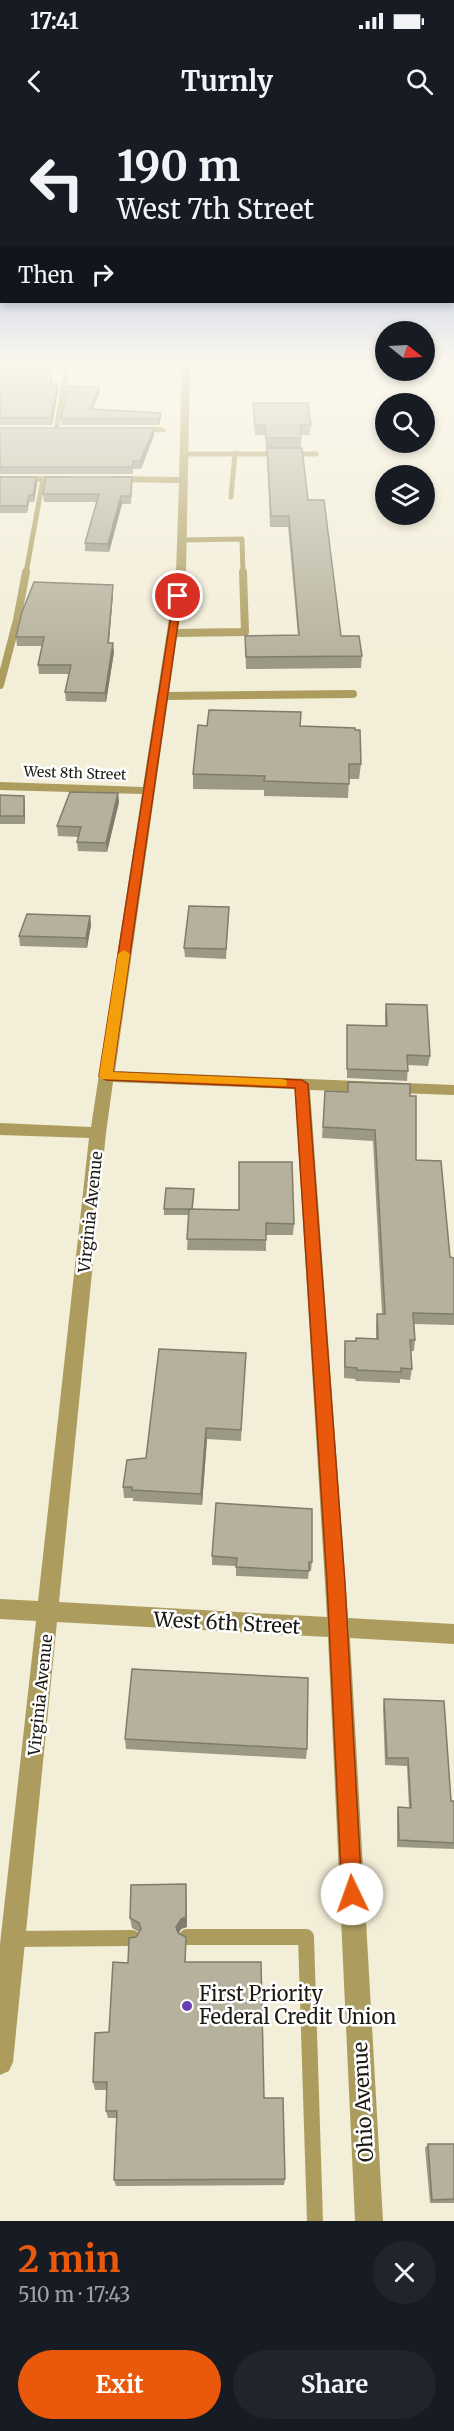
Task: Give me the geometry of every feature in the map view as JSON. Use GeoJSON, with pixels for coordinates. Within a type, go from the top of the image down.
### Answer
{"type":"FeatureCollection","features":[{"type":"Feature","properties":{"kind":"street","name":"Virginia Avenue"},"geometry":{"type":"LineString","coordinates":[[0,2062],[98,1133],[181,573],[185,462]]}},
{"type":"Feature","properties":{"kind":"street"},"geometry":{"type":"LineString","coordinates":[[0,479],[77,479]]}},
{"type":"Feature","properties":{"kind":"street"},"geometry":{"type":"LineString","coordinates":[[100,479],[184,480]]}},
{"type":"Feature","properties":{"kind":"street","name":"West 8th Street"},"geometry":{"type":"LineString","coordinates":[[0,786],[149,791]]}},
{"type":"Feature","properties":{"kind":"street"},"geometry":{"type":"LineString","coordinates":[[106,1076],[454,1090]]}},
{"type":"Feature","properties":{"kind":"street","name":"Ohio Avenue"},"geometry":{"type":"LineString","coordinates":[[302,1084],[338,1629],[369,2221]]}},
{"type":"Feature","properties":{"kind":"street"},"geometry":{"type":"LineString","coordinates":[[0,1129],[98,1133]]}},
{"type":"Feature","properties":{"kind":"street","name":"West 6th Street"},"geometry":{"type":"LineString","coordinates":[[0,1610],[454,1634]]}},
{"type":"Feature","properties":{"kind":"lane"},"geometry":{"type":"LineString","coordinates":[[231,497],[234,462]]}},
{"type":"Feature","properties":{"kind":"lane"},"geometry":{"type":"LineString","coordinates":[[0,685],[17,620],[43,479]]}},
{"type":"Feature","properties":{"kind":"lane"},"geometry":{"type":"LineString","coordinates":[[172,633],[245,633],[242,539],[182,540]]}},
{"type":"Feature","properties":{"kind":"lane"},"geometry":{"type":"LineString","coordinates":[[163,696],[353,694]]}},
{"type":"Feature","properties":{"kind":"lane"},"geometry":{"type":"LineString","coordinates":[[187,1938],[306,1936],[315,2221]]}},
{"type":"Feature","properties":{"kind":"lane"},"geometry":{"type":"LineString","coordinates":[[13,1940],[132,1938]]}},
{"type":"Feature","properties":{"kind":"building"},"geometry":{"type":"Polygon","coordinates":[[[0,462],[133,462],[132,467],[0,467],[0,462]]]}},
{"type":"Feature","properties":{"kind":"building"},"geometry":{"type":"Polygon","coordinates":[[[268,462],[304,462],[308,500],[324,500],[341,636],[359,636],[362,656],[246,657],[245,636],[299,635],[289,516],[271,516],[268,462]]]}},
{"type":"Feature","properties":{"kind":"building"},"geometry":{"type":"Polygon","coordinates":[[[0,477],[36,477],[33,495],[29,495],[27,506],[0,506],[0,477]]]}},
{"type":"Feature","properties":{"kind":"building"},"geometry":{"type":"Polygon","coordinates":[[[46,477],[132,477],[131,496],[121,496],[108,544],[85,543],[99,494],[43,494],[46,477]]]}},
{"type":"Feature","properties":{"kind":"building"},"geometry":{"type":"Polygon","coordinates":[[[34,582],[113,585],[108,643],[113,643],[105,693],[65,692],[71,665],[38,665],[44,637],[16,637],[22,612],[34,582]]]}},
{"type":"Feature","properties":{"kind":"building"},"geometry":{"type":"Polygon","coordinates":[[[209,710],[301,712],[300,726],[355,728],[355,730],[360,730],[361,764],[349,764],[349,784],[264,781],[265,776],[193,774],[198,725],[207,726],[209,710]]]}},
{"type":"Feature","properties":{"kind":"building"},"geometry":{"type":"Polygon","coordinates":[[[70,792],[118,793],[106,843],[77,842],[81,827],[57,826],[70,792]]]}},
{"type":"Feature","properties":{"kind":"building"},"geometry":{"type":"Polygon","coordinates":[[[0,795],[24,796],[24,816],[0,816],[0,795]]]}},
{"type":"Feature","properties":{"kind":"building"},"geometry":{"type":"Polygon","coordinates":[[[189,906],[229,907],[226,949],[184,948],[189,906]]]}},
{"type":"Feature","properties":{"kind":"building"},"geometry":{"type":"Polygon","coordinates":[[[27,914],[90,916],[86,938],[19,936],[27,914]]]}},
{"type":"Feature","properties":{"kind":"building"},"geometry":{"type":"Polygon","coordinates":[[[386,1004],[427,1005],[430,1056],[407,1055],[408,1071],[347,1069],[347,1025],[387,1026],[386,1004]]]}},
{"type":"Feature","properties":{"kind":"building"},"geometry":{"type":"Polygon","coordinates":[[[348,1082],[410,1084],[410,1096],[416,1096],[416,1160],[441,1161],[450,1257],[454,1258],[454,1314],[413,1313],[415,1340],[410,1340],[412,1369],[401,1368],[401,1372],[357,1370],[357,1368],[345,1367],[345,1341],[356,1341],[356,1338],[378,1339],[377,1314],[385,1314],[375,1130],[323,1127],[325,1091],[348,1092],[348,1082]]]}},
{"type":"Feature","properties":{"kind":"building"},"geometry":{"type":"Polygon","coordinates":[[[239,1162],[292,1162],[294,1224],[266,1223],[266,1240],[187,1239],[189,1209],[239,1210],[239,1162]]]}},
{"type":"Feature","properties":{"kind":"building"},"geometry":{"type":"Polygon","coordinates":[[[166,1188],[194,1189],[192,1209],[164,1209],[166,1188]]]}},
{"type":"Feature","properties":{"kind":"building"},"geometry":{"type":"Polygon","coordinates":[[[159,1349],[246,1353],[241,1430],[206,1428],[201,1494],[132,1490],[132,1487],[123,1487],[127,1460],[146,1458],[159,1349]]]}},
{"type":"Feature","properties":{"kind":"building"},"geometry":{"type":"Polygon","coordinates":[[[216,1503],[312,1509],[312,1562],[309,1562],[309,1571],[236,1567],[237,1558],[212,1556],[216,1503]]]}},
{"type":"Feature","properties":{"kind":"building"},"geometry":{"type":"Polygon","coordinates":[[[132,1669],[308,1678],[307,1749],[125,1739],[132,1669]]]}},
{"type":"Feature","properties":{"kind":"building"},"geometry":{"type":"Polygon","coordinates":[[[384,1699],[444,1701],[451,1801],[454,1801],[454,1843],[399,1840],[398,1807],[411,1808],[408,1758],[387,1758],[384,1699]]]}},
{"type":"Feature","properties":{"kind":"building","name":"First Priority Federal Credit Union"},"geometry":{"type":"Polygon","coordinates":[[[186,1884],[186,1917],[181,1919],[176,1927],[178,1933],[186,1937],[185,1962],[261,1962],[264,2098],[283,2098],[285,2179],[114,2180],[117,2111],[106,2111],[107,2082],[93,2082],[95,2033],[109,2032],[113,1962],[128,1963],[129,1938],[136,1937],[141,1929],[139,1923],[130,1918],[131,1885],[186,1884]]]}},
{"type":"Feature","properties":{"kind":"building"},"geometry":{"type":"Polygon","coordinates":[[[428,2144],[454,2144],[454,2199],[432,2200],[428,2144]]]}},
{"type":"Feature","properties":{"kind":"slow traffic"},"geometry":{"type":"LineString","coordinates":[[124,954],[106,1076],[281,1083]]}},
{"type":"Feature","properties":{"kind":"place","name":"First Priority Federal Credit Union"},"geometry":{"type":"Point","coordinates":[187,2006]}},
{"type":"Feature","properties":{"kind":"route"},"geometry":{"type":"LineString","coordinates":[[178,596],[106,1076],[302,1084],[336,1583],[352,1894]]}}]}
